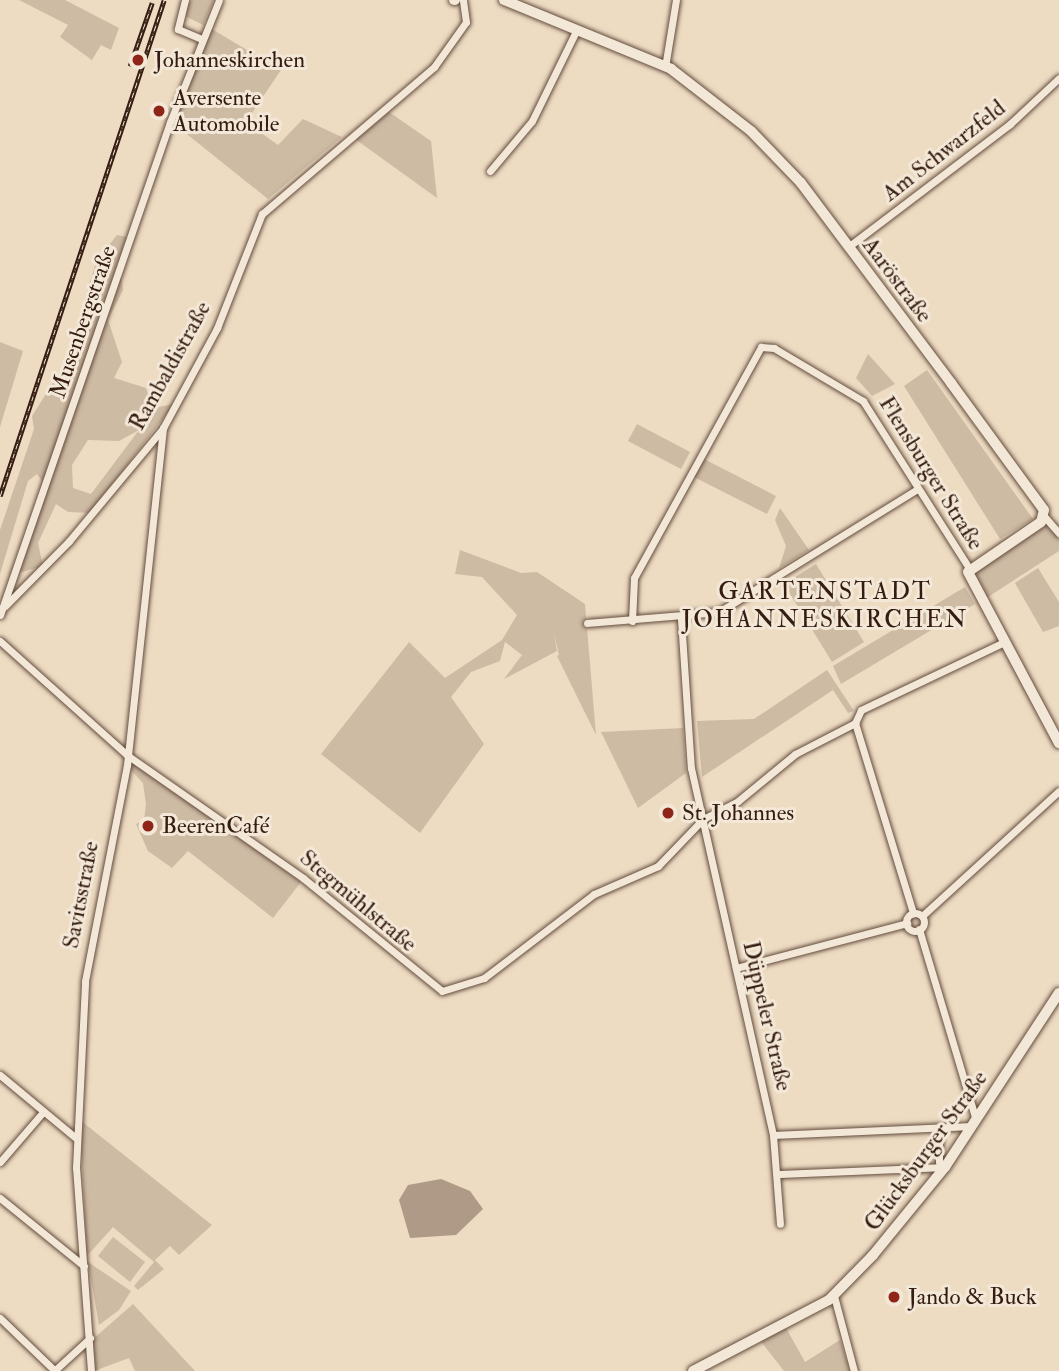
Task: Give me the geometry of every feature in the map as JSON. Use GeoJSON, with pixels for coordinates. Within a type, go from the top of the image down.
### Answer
{"type":"FeatureCollection","features":[{"type":"Feature","properties":{"kind":"street"},"geometry":{"type":"LineString","coordinates":[[185,0],[178,29],[201,39]]}},
{"type":"Feature","properties":{"kind":"street","name":"Musenbergstraße"},"geometry":{"type":"LineString","coordinates":[[0,615],[201,39],[219,0]]}},
{"type":"Feature","properties":{"kind":"street","name":"Rambaldistraße"},"geometry":{"type":"LineString","coordinates":[[5,606],[69,541],[163,428],[217,328],[262,214],[434,66],[466,22],[463,0]]}},
{"type":"Feature","properties":{"kind":"street","name":"Aaröstraße"},"geometry":{"type":"LineString","coordinates":[[504,0],[666,66],[774,152],[848,247],[1059,533]]}},
{"type":"Feature","properties":{"kind":"street"},"geometry":{"type":"LineString","coordinates":[[666,66],[676,0]]}},
{"type":"Feature","properties":{"kind":"street"},"geometry":{"type":"LineString","coordinates":[[491,172],[535,115],[577,29]]}},
{"type":"Feature","properties":{"kind":"street","name":"Am Schwarzfeld"},"geometry":{"type":"LineString","coordinates":[[848,247],[1001,132],[1059,78]]}},
{"type":"Feature","properties":{"kind":"street","name":"Flensburger Straße"},"geometry":{"type":"LineString","coordinates":[[632,621],[634,578],[761,347],[774,348],[863,401],[969,568],[1004,642],[1059,743]]}},
{"type":"Feature","properties":{"kind":"street","name":"Savitsstraße"},"geometry":{"type":"LineString","coordinates":[[91,1371],[76,1138],[85,981],[127,755],[163,428]]}},
{"type":"Feature","properties":{"kind":"street"},"geometry":{"type":"LineString","coordinates":[[587,623],[681,620],[719,612],[918,489]]}},
{"type":"Feature","properties":{"kind":"street"},"geometry":{"type":"LineString","coordinates":[[969,568],[1044,516]]}},
{"type":"Feature","properties":{"kind":"street","name":"Düppeler Straße"},"geometry":{"type":"LineString","coordinates":[[681,620],[691,768],[774,1135],[780,1174],[780,1224]]}},
{"type":"Feature","properties":{"kind":"street","name":"Stegmühlstraße"},"geometry":{"type":"LineString","coordinates":[[0,641],[127,755],[303,878],[442,991],[484,978],[594,894],[658,866],[703,818]]}},
{"type":"Feature","properties":{"kind":"street"},"geometry":{"type":"LineString","coordinates":[[907,923],[913,913],[855,723],[857,712],[1004,642]]}},
{"type":"Feature","properties":{"kind":"street"},"geometry":{"type":"LineString","coordinates":[[703,818],[737,801],[795,754],[855,723]]}},
{"type":"Feature","properties":{"kind":"street"},"geometry":{"type":"LineString","coordinates":[[774,1135],[974,1123],[919,929],[922,916],[1059,791]]}},
{"type":"Feature","properties":{"kind":"street"},"geometry":{"type":"LineString","coordinates":[[913,913],[922,916]]}},
{"type":"Feature","properties":{"kind":"street"},"geometry":{"type":"LineString","coordinates":[[736,968],[907,923],[919,929]]}},
{"type":"Feature","properties":{"kind":"street","name":"Glücksburger Straße"},"geometry":{"type":"LineString","coordinates":[[693,1371],[834,1296],[905,1221],[942,1164],[974,1123],[1059,993]]}},
{"type":"Feature","properties":{"kind":"street"},"geometry":{"type":"LineString","coordinates":[[0,1075],[76,1138]]}},
{"type":"Feature","properties":{"kind":"street"},"geometry":{"type":"LineString","coordinates":[[0,1162],[43,1112]]}},
{"type":"Feature","properties":{"kind":"street"},"geometry":{"type":"LineString","coordinates":[[780,1174],[942,1164],[939,1127]]}},
{"type":"Feature","properties":{"kind":"street"},"geometry":{"type":"LineString","coordinates":[[0,1198],[84,1266]]}},
{"type":"Feature","properties":{"kind":"street"},"geometry":{"type":"LineString","coordinates":[[834,1296],[854,1371]]}},
{"type":"Feature","properties":{"kind":"street"},"geometry":{"type":"LineString","coordinates":[[0,1318],[54,1371],[90,1338]]}},
{"type":"Feature","properties":{"kind":"shaded area"},"geometry":{"type":"Polygon","coordinates":[[[19,0],[65,0],[119,28],[111,50],[101,45],[92,60],[60,37],[68,25],[19,0]]]}},
{"type":"Feature","properties":{"kind":"shaded area"},"geometry":{"type":"Polygon","coordinates":[[[191,0],[214,0],[203,25],[183,15],[191,0]]]}},
{"type":"Feature","properties":{"kind":"shaded area"},"geometry":{"type":"Polygon","coordinates":[[[210,28],[281,70],[246,122],[278,145],[303,119],[342,137],[268,199],[173,123],[210,28]]]}},
{"type":"Feature","properties":{"kind":"shaded area"},"geometry":{"type":"Polygon","coordinates":[[[389,112],[431,141],[437,198],[355,139],[389,112]]]}},
{"type":"Feature","properties":{"kind":"shaded area"},"geometry":{"type":"Polygon","coordinates":[[[117,235],[127,237],[120,268],[123,290],[108,320],[122,362],[114,378],[146,388],[153,408],[174,404],[90,513],[68,512],[56,504],[38,543],[43,566],[22,572],[18,568],[42,481],[37,474],[28,481],[0,574],[0,530],[34,429],[32,416],[66,362],[74,330],[98,315],[84,301],[96,262],[117,235]],[[139,430],[119,441],[88,440],[72,465],[73,488],[91,494],[139,430]]]}},
{"type":"Feature","properties":{"kind":"shaded area"},"geometry":{"type":"Polygon","coordinates":[[[0,342],[23,351],[0,427],[0,342]]]}},
{"type":"Feature","properties":{"kind":"shaded area"},"geometry":{"type":"Polygon","coordinates":[[[868,354],[895,384],[872,396],[856,378],[868,354]]]}},
{"type":"Feature","properties":{"kind":"shaded area"},"geometry":{"type":"Polygon","coordinates":[[[927,370],[1033,519],[1000,539],[904,386],[927,370]]]}},
{"type":"Feature","properties":{"kind":"shaded area"},"geometry":{"type":"Polygon","coordinates":[[[637,424],[690,452],[681,469],[628,441],[637,424]]]}},
{"type":"Feature","properties":{"kind":"shaded area"},"geometry":{"type":"Polygon","coordinates":[[[704,459],[776,496],[767,514],[694,477],[704,459]]]}},
{"type":"Feature","properties":{"kind":"shaded area"},"geometry":{"type":"Polygon","coordinates":[[[780,508],[809,550],[779,568],[786,546],[775,520],[780,508]]]}},
{"type":"Feature","properties":{"kind":"shaded area"},"geometry":{"type":"Polygon","coordinates":[[[1045,524],[1059,538],[1059,551],[988,597],[973,568],[1045,524]]]}},
{"type":"Feature","properties":{"kind":"shaded area"},"geometry":{"type":"Polygon","coordinates":[[[460,550],[521,573],[537,572],[585,604],[596,735],[557,656],[559,655],[554,633],[557,651],[504,679],[522,655],[505,642],[500,661],[471,672],[451,697],[484,744],[420,833],[321,754],[409,642],[445,678],[502,640],[517,615],[482,577],[455,574],[460,550]]]}},
{"type":"Feature","properties":{"kind":"shaded area"},"geometry":{"type":"Polygon","coordinates":[[[816,564],[864,642],[832,662],[784,584],[816,564]]]}},
{"type":"Feature","properties":{"kind":"shaded area"},"geometry":{"type":"Polygon","coordinates":[[[1038,568],[1059,602],[1059,626],[1043,632],[1015,583],[1038,568]]]}},
{"type":"Feature","properties":{"kind":"shaded area"},"geometry":{"type":"Polygon","coordinates":[[[965,587],[975,604],[841,684],[833,666],[965,587]]]}},
{"type":"Feature","properties":{"kind":"shaded area"},"geometry":{"type":"Polygon","coordinates":[[[827,670],[854,711],[848,713],[833,690],[702,777],[697,721],[754,719],[827,670]]]}},
{"type":"Feature","properties":{"kind":"shaded area"},"geometry":{"type":"Polygon","coordinates":[[[683,728],[686,773],[638,808],[601,732],[683,728]]]}},
{"type":"Feature","properties":{"kind":"shaded area"},"geometry":{"type":"Polygon","coordinates":[[[134,762],[301,882],[273,918],[188,851],[172,868],[148,851],[136,824],[144,820],[146,804],[143,783],[129,768],[134,762]]]}},
{"type":"Feature","properties":{"kind":"shaded area"},"geometry":{"type":"Polygon","coordinates":[[[80,1120],[212,1225],[179,1255],[170,1246],[155,1260],[164,1269],[138,1290],[134,1286],[154,1262],[113,1227],[87,1256],[80,1120]]]}},
{"type":"Feature","properties":{"kind":"shaded area"},"geometry":{"type":"Polygon","coordinates":[[[441,1179],[470,1191],[483,1209],[456,1235],[410,1238],[399,1200],[408,1185],[441,1179]]]}},
{"type":"Feature","properties":{"kind":"shaded area"},"geometry":{"type":"Polygon","coordinates":[[[113,1237],[145,1262],[130,1282],[98,1256],[113,1237]]]}},
{"type":"Feature","properties":{"kind":"shaded area"},"geometry":{"type":"Polygon","coordinates":[[[88,1262],[131,1291],[119,1310],[99,1325],[88,1262]]]}},
{"type":"Feature","properties":{"kind":"shaded area"},"geometry":{"type":"Polygon","coordinates":[[[133,1304],[195,1371],[135,1371],[129,1358],[94,1371],[92,1340],[133,1304]]]}},
{"type":"Feature","properties":{"kind":"shaded area"},"geometry":{"type":"Polygon","coordinates":[[[785,1326],[805,1362],[840,1340],[850,1371],[784,1371],[759,1339],[785,1326]]]}},
{"type":"Feature","properties":{"kind":"railway"},"geometry":{"type":"LineString","coordinates":[[0,496],[164,0]]}},
{"type":"Feature","properties":{"kind":"railway"},"geometry":{"type":"LineString","coordinates":[[130,66],[152,3]]}},
{"type":"Feature","properties":{"kind":"place","name":"Johanneskirchen"},"geometry":{"type":"Point","coordinates":[138,60]}},
{"type":"Feature","properties":{"kind":"place","name":"Aversente Automobile"},"geometry":{"type":"Point","coordinates":[159,111]}},
{"type":"Feature","properties":{"kind":"place","name":"St. Johannes"},"geometry":{"type":"Point","coordinates":[668,813]}},
{"type":"Feature","properties":{"kind":"place","name":"BeerenCafé"},"geometry":{"type":"Point","coordinates":[148,826]}},
{"type":"Feature","properties":{"kind":"place","name":"Jando & Buck"},"geometry":{"type":"Point","coordinates":[894,1297]}},
{"type":"Feature","properties":{"kind":"district","name":"GARTENSTADT JOHANNESKIRCHEN"},"geometry":{"type":"Point","coordinates":[825,606]}}]}
